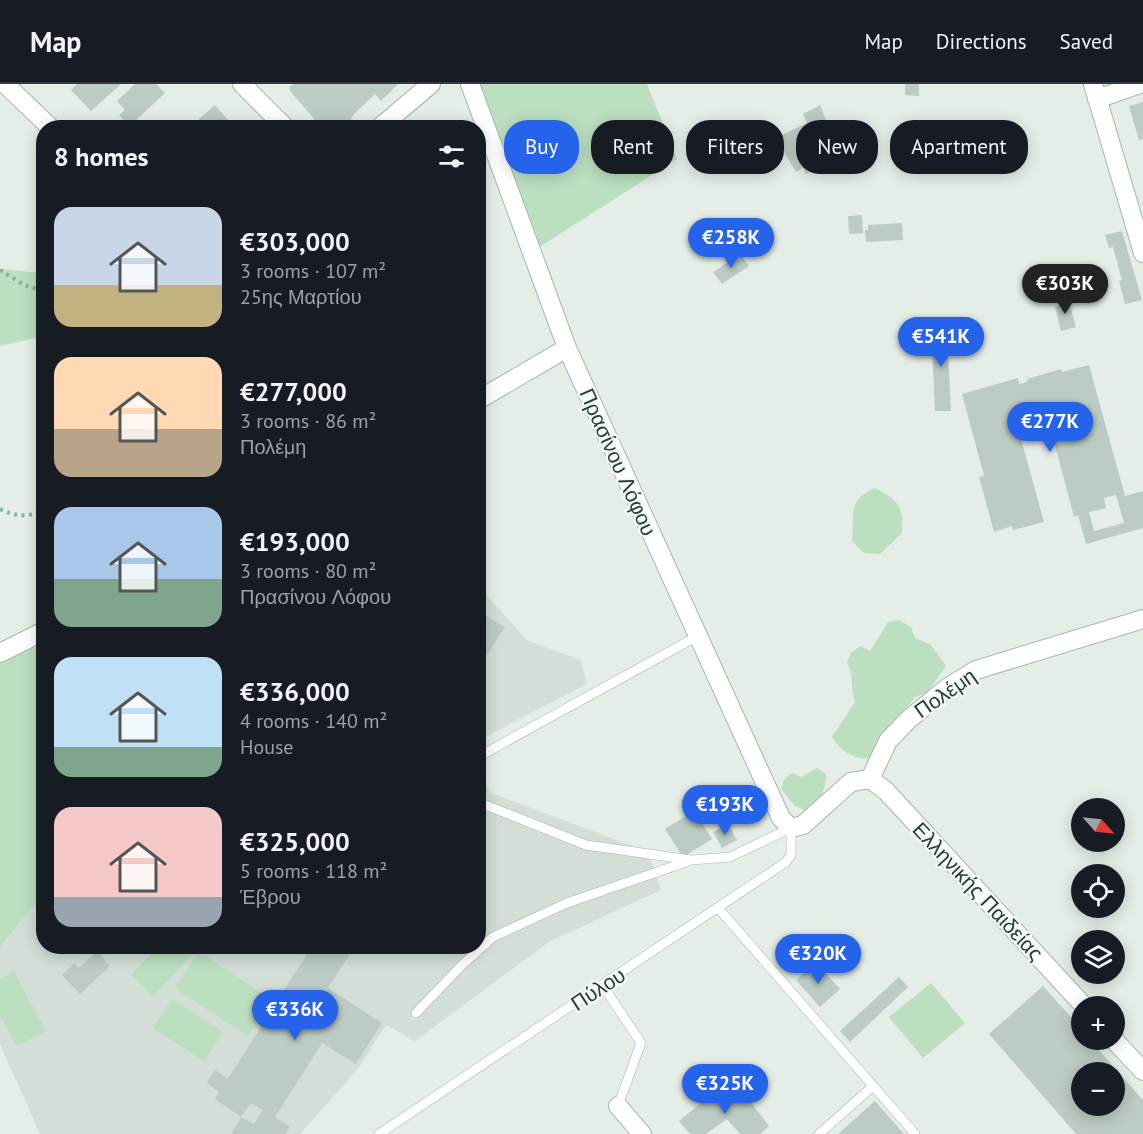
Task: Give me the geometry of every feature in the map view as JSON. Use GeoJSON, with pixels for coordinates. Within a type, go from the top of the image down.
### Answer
{"type":"FeatureCollection","features":[{"type":"Feature","properties":{"kind":"street"},"geometry":{"type":"LineString","coordinates":[[4,84],[42,120]]}},
{"type":"Feature","properties":{"kind":"street"},"geometry":{"type":"LineString","coordinates":[[242,84],[278,120]]}},
{"type":"Feature","properties":{"kind":"street"},"geometry":{"type":"LineString","coordinates":[[388,120],[430,84]]}},
{"type":"Feature","properties":{"kind":"street","name":"Πρασίνου Λόφου"},"geometry":{"type":"LineString","coordinates":[[470,84],[483,120]]}},
{"type":"Feature","properties":{"kind":"street"},"geometry":{"type":"LineString","coordinates":[[1140,84],[1095,91],[1143,253]]}},
{"type":"Feature","properties":{"kind":"street","name":"Πρασίνου Λόφου"},"geometry":{"type":"LineString","coordinates":[[486,128],[567,348],[696,637],[781,818],[791,828]]}},
{"type":"Feature","properties":{"kind":"street"},"geometry":{"type":"LineString","coordinates":[[486,395],[567,348]]}},
{"type":"Feature","properties":{"kind":"street","name":"Πολέμη"},"geometry":{"type":"LineString","coordinates":[[870,779],[888,741],[908,720],[947,688],[975,670],[1143,619]]}},
{"type":"Feature","properties":{"kind":"street"},"geometry":{"type":"LineString","coordinates":[[0,653],[36,635]]}},
{"type":"Feature","properties":{"kind":"street"},"geometry":{"type":"LineString","coordinates":[[791,828],[803,825],[851,782],[870,779]]}},
{"type":"Feature","properties":{"kind":"street","name":"Ελληνικής Παιδείας"},"geometry":{"type":"LineString","coordinates":[[870,779],[886,791],[1075,996]]}},
{"type":"Feature","properties":{"kind":"street"},"geometry":{"type":"LineString","coordinates":[[1123,1050],[1143,1071]]}},
{"type":"Feature","properties":{"kind":"street"},"geometry":{"type":"LineString","coordinates":[[618,1106],[642,1134]]}},
{"type":"Feature","properties":{"kind":"lane"},"geometry":{"type":"LineString","coordinates":[[486,753],[696,637]]}},
{"type":"Feature","properties":{"kind":"lane"},"geometry":{"type":"LineString","coordinates":[[486,805],[586,845],[691,860],[730,857],[791,828]]}},
{"type":"Feature","properties":{"kind":"lane","name":"Πύλου"},"geometry":{"type":"LineString","coordinates":[[379,1134],[719,909],[786,862],[791,855],[791,828]]}},
{"type":"Feature","properties":{"kind":"lane"},"geometry":{"type":"LineString","coordinates":[[486,943],[493,937],[567,903],[691,860]]}},
{"type":"Feature","properties":{"kind":"lane"},"geometry":{"type":"LineString","coordinates":[[719,909],[915,1134]]}},
{"type":"Feature","properties":{"kind":"lane"},"geometry":{"type":"LineString","coordinates":[[416,1012],[474,954]]}},
{"type":"Feature","properties":{"kind":"lane"},"geometry":{"type":"LineString","coordinates":[[603,986],[641,1043],[618,1106]]}},
{"type":"Feature","properties":{"kind":"lane"},"geometry":{"type":"LineString","coordinates":[[819,1134],[873,1086]]}},
{"type":"Feature","properties":{"kind":"path"},"geometry":{"type":"LineString","coordinates":[[0,270],[24,285],[36,289]]}},
{"type":"Feature","properties":{"kind":"path"},"geometry":{"type":"LineString","coordinates":[[0,509],[10,514],[27,517],[36,514]]}},
{"type":"Feature","properties":{"kind":"shaded area"},"geometry":{"type":"Polygon","coordinates":[[[486,595],[528,641],[581,660],[587,684],[486,736],[486,595]]]}},
{"type":"Feature","properties":{"kind":"shaded area"},"geometry":{"type":"Polygon","coordinates":[[[486,781],[489,792],[648,852],[661,890],[549,942],[415,1041],[386,1025],[358,1069],[300,1134],[40,1134],[0,1044],[0,947],[36,903],[36,954],[486,954],[486,781]]]}},
{"type":"Feature","properties":{"kind":"green space"},"geometry":{"type":"Polygon","coordinates":[[[470,84],[647,84],[661,120],[591,120],[591,174],[654,174],[538,248],[507,174],[579,174],[579,120],[504,120],[504,166],[470,84]]]}},
{"type":"Feature","properties":{"kind":"green space"},"geometry":{"type":"Polygon","coordinates":[[[0,269],[36,272],[36,338],[0,346],[0,269]]]}},
{"type":"Feature","properties":{"kind":"green space"},"geometry":{"type":"Polygon","coordinates":[[[875,488],[895,501],[902,516],[902,533],[880,554],[864,553],[852,541],[856,503],[875,488]]]}},
{"type":"Feature","properties":{"kind":"green space"},"geometry":{"type":"Polygon","coordinates":[[[899,620],[911,627],[915,638],[931,645],[946,666],[927,693],[915,697],[895,719],[867,759],[856,757],[843,750],[832,737],[855,702],[847,662],[851,653],[860,646],[870,651],[888,622],[899,620]]]}},
{"type":"Feature","properties":{"kind":"green space"},"geometry":{"type":"Polygon","coordinates":[[[36,644],[36,903],[0,947],[0,663],[36,644]]]}},
{"type":"Feature","properties":{"kind":"green space"},"geometry":{"type":"Polygon","coordinates":[[[817,768],[826,774],[825,785],[818,801],[805,811],[794,805],[781,789],[784,780],[792,773],[801,777],[817,768]]]}},
{"type":"Feature","properties":{"kind":"green space"},"geometry":{"type":"Polygon","coordinates":[[[151,954],[193,954],[153,996],[131,975],[151,954]]]}},
{"type":"Feature","properties":{"kind":"green space"},"geometry":{"type":"Polygon","coordinates":[[[198,954],[202,954],[272,1000],[248,1036],[175,988],[198,954]]]}},
{"type":"Feature","properties":{"kind":"green space"},"geometry":{"type":"Polygon","coordinates":[[[14,972],[46,1031],[17,1046],[0,1015],[0,979],[14,972]]]}},
{"type":"Feature","properties":{"kind":"green space"},"geometry":{"type":"Polygon","coordinates":[[[931,983],[965,1023],[923,1058],[889,1017],[931,983]]]}},
{"type":"Feature","properties":{"kind":"green space"},"geometry":{"type":"Polygon","coordinates":[[[172,999],[223,1032],[204,1061],[153,1028],[172,999]]]}},
{"type":"Feature","properties":{"kind":"building"},"geometry":{"type":"Polygon","coordinates":[[[77,84],[121,84],[91,111],[71,90],[77,84]]]}},
{"type":"Feature","properties":{"kind":"building"},"geometry":{"type":"Polygon","coordinates":[[[135,84],[156,84],[165,93],[136,120],[124,120],[119,115],[125,110],[117,101],[135,84]]]}},
{"type":"Feature","properties":{"kind":"building"},"geometry":{"type":"Polygon","coordinates":[[[293,84],[398,84],[381,101],[375,94],[351,120],[315,120],[289,87],[293,84]]]}},
{"type":"Feature","properties":{"kind":"building"},"geometry":{"type":"Polygon","coordinates":[[[905,84],[919,84],[919,96],[905,95],[905,84]]]}},
{"type":"Feature","properties":{"kind":"building"},"geometry":{"type":"Polygon","coordinates":[[[1143,102],[1143,139],[1139,140],[1129,106],[1143,102]]]}},
{"type":"Feature","properties":{"kind":"building"},"geometry":{"type":"Polygon","coordinates":[[[215,105],[228,120],[198,120],[215,105]]]}},
{"type":"Feature","properties":{"kind":"building"},"geometry":{"type":"Polygon","coordinates":[[[820,105],[826,120],[806,120],[803,114],[820,105]]]}},
{"type":"Feature","properties":{"kind":"building"},"geometry":{"type":"Polygon","coordinates":[[[796,128],[796,172],[784,152],[784,134],[796,128]]]}},
{"type":"Feature","properties":{"kind":"building"},"geometry":{"type":"Polygon","coordinates":[[[862,215],[863,233],[849,234],[848,216],[862,215]]]}},
{"type":"Feature","properties":{"kind":"building"},"geometry":{"type":"Polygon","coordinates":[[[902,223],[903,240],[866,242],[865,230],[868,230],[868,225],[902,223]]]}},
{"type":"Feature","properties":{"kind":"building"},"geometry":{"type":"Polygon","coordinates":[[[1122,231],[1142,300],[1125,304],[1119,281],[1122,280],[1113,247],[1109,248],[1105,235],[1122,231]]]}},
{"type":"Feature","properties":{"kind":"building"},"geometry":{"type":"Polygon","coordinates":[[[740,254],[749,266],[722,284],[713,272],[740,254]]]}},
{"type":"Feature","properties":{"kind":"building"},"geometry":{"type":"Polygon","coordinates":[[[1092,271],[1095,281],[1106,277],[1109,286],[1076,296],[1074,287],[1084,284],[1081,275],[1092,271]]]}},
{"type":"Feature","properties":{"kind":"building"},"geometry":{"type":"Polygon","coordinates":[[[1068,298],[1076,327],[1061,331],[1055,307],[1061,305],[1060,300],[1068,298]]]}},
{"type":"Feature","properties":{"kind":"building"},"geometry":{"type":"Polygon","coordinates":[[[943,321],[944,335],[947,335],[951,411],[935,411],[931,326],[943,321]]]}},
{"type":"Feature","properties":{"kind":"building"},"geometry":{"type":"Polygon","coordinates":[[[1089,365],[1125,496],[1143,491],[1143,528],[1086,544],[1078,515],[1074,517],[1050,426],[1020,435],[1044,522],[1013,530],[1012,526],[994,532],[979,477],[984,476],[962,394],[1018,378],[1019,384],[1027,382],[1027,379],[1061,369],[1062,372],[1089,365]],[[1116,495],[1104,498],[1106,508],[1089,512],[1094,531],[1124,523],[1116,495]]]}},
{"type":"Feature","properties":{"kind":"building"},"geometry":{"type":"Polygon","coordinates":[[[486,616],[505,627],[486,657],[486,616]]]}},
{"type":"Feature","properties":{"kind":"building"},"geometry":{"type":"Polygon","coordinates":[[[694,811],[712,839],[683,857],[665,829],[694,811]]]}},
{"type":"Feature","properties":{"kind":"building"},"geometry":{"type":"Polygon","coordinates":[[[728,824],[737,840],[722,848],[713,832],[728,824]]]}},
{"type":"Feature","properties":{"kind":"building"},"geometry":{"type":"Polygon","coordinates":[[[94,954],[100,954],[110,966],[80,994],[62,975],[74,963],[79,968],[94,954]]]}},
{"type":"Feature","properties":{"kind":"building"},"geometry":{"type":"Polygon","coordinates":[[[307,954],[350,954],[328,988],[382,1023],[356,1064],[322,1043],[275,1117],[290,1127],[285,1134],[231,1134],[241,1117],[215,1099],[219,1092],[207,1083],[215,1070],[228,1079],[307,954]],[[251,1103],[241,1117],[254,1124],[263,1110],[251,1103]]]}},
{"type":"Feature","properties":{"kind":"building"},"geometry":{"type":"Polygon","coordinates":[[[816,963],[840,989],[820,1007],[796,980],[816,963]]]}},
{"type":"Feature","properties":{"kind":"building"},"geometry":{"type":"Polygon","coordinates":[[[899,977],[908,987],[850,1042],[840,1031],[899,977]]]}},
{"type":"Feature","properties":{"kind":"building"},"geometry":{"type":"Polygon","coordinates":[[[1043,986],[1071,1017],[1071,1050],[1099,1050],[1109,1062],[1071,1062],[1071,1116],[1125,1116],[1125,1080],[1143,1100],[1143,1134],[1076,1134],[989,1034],[1043,986]]]}},
{"type":"Feature","properties":{"kind":"building"},"geometry":{"type":"Polygon","coordinates":[[[721,1086],[733,1101],[739,1096],[735,1092],[740,1088],[769,1126],[760,1134],[740,1134],[727,1119],[706,1134],[690,1134],[679,1121],[721,1086]]]}},
{"type":"Feature","properties":{"kind":"building"},"geometry":{"type":"Polygon","coordinates":[[[875,1101],[904,1134],[838,1134],[875,1101]]]}}]}
